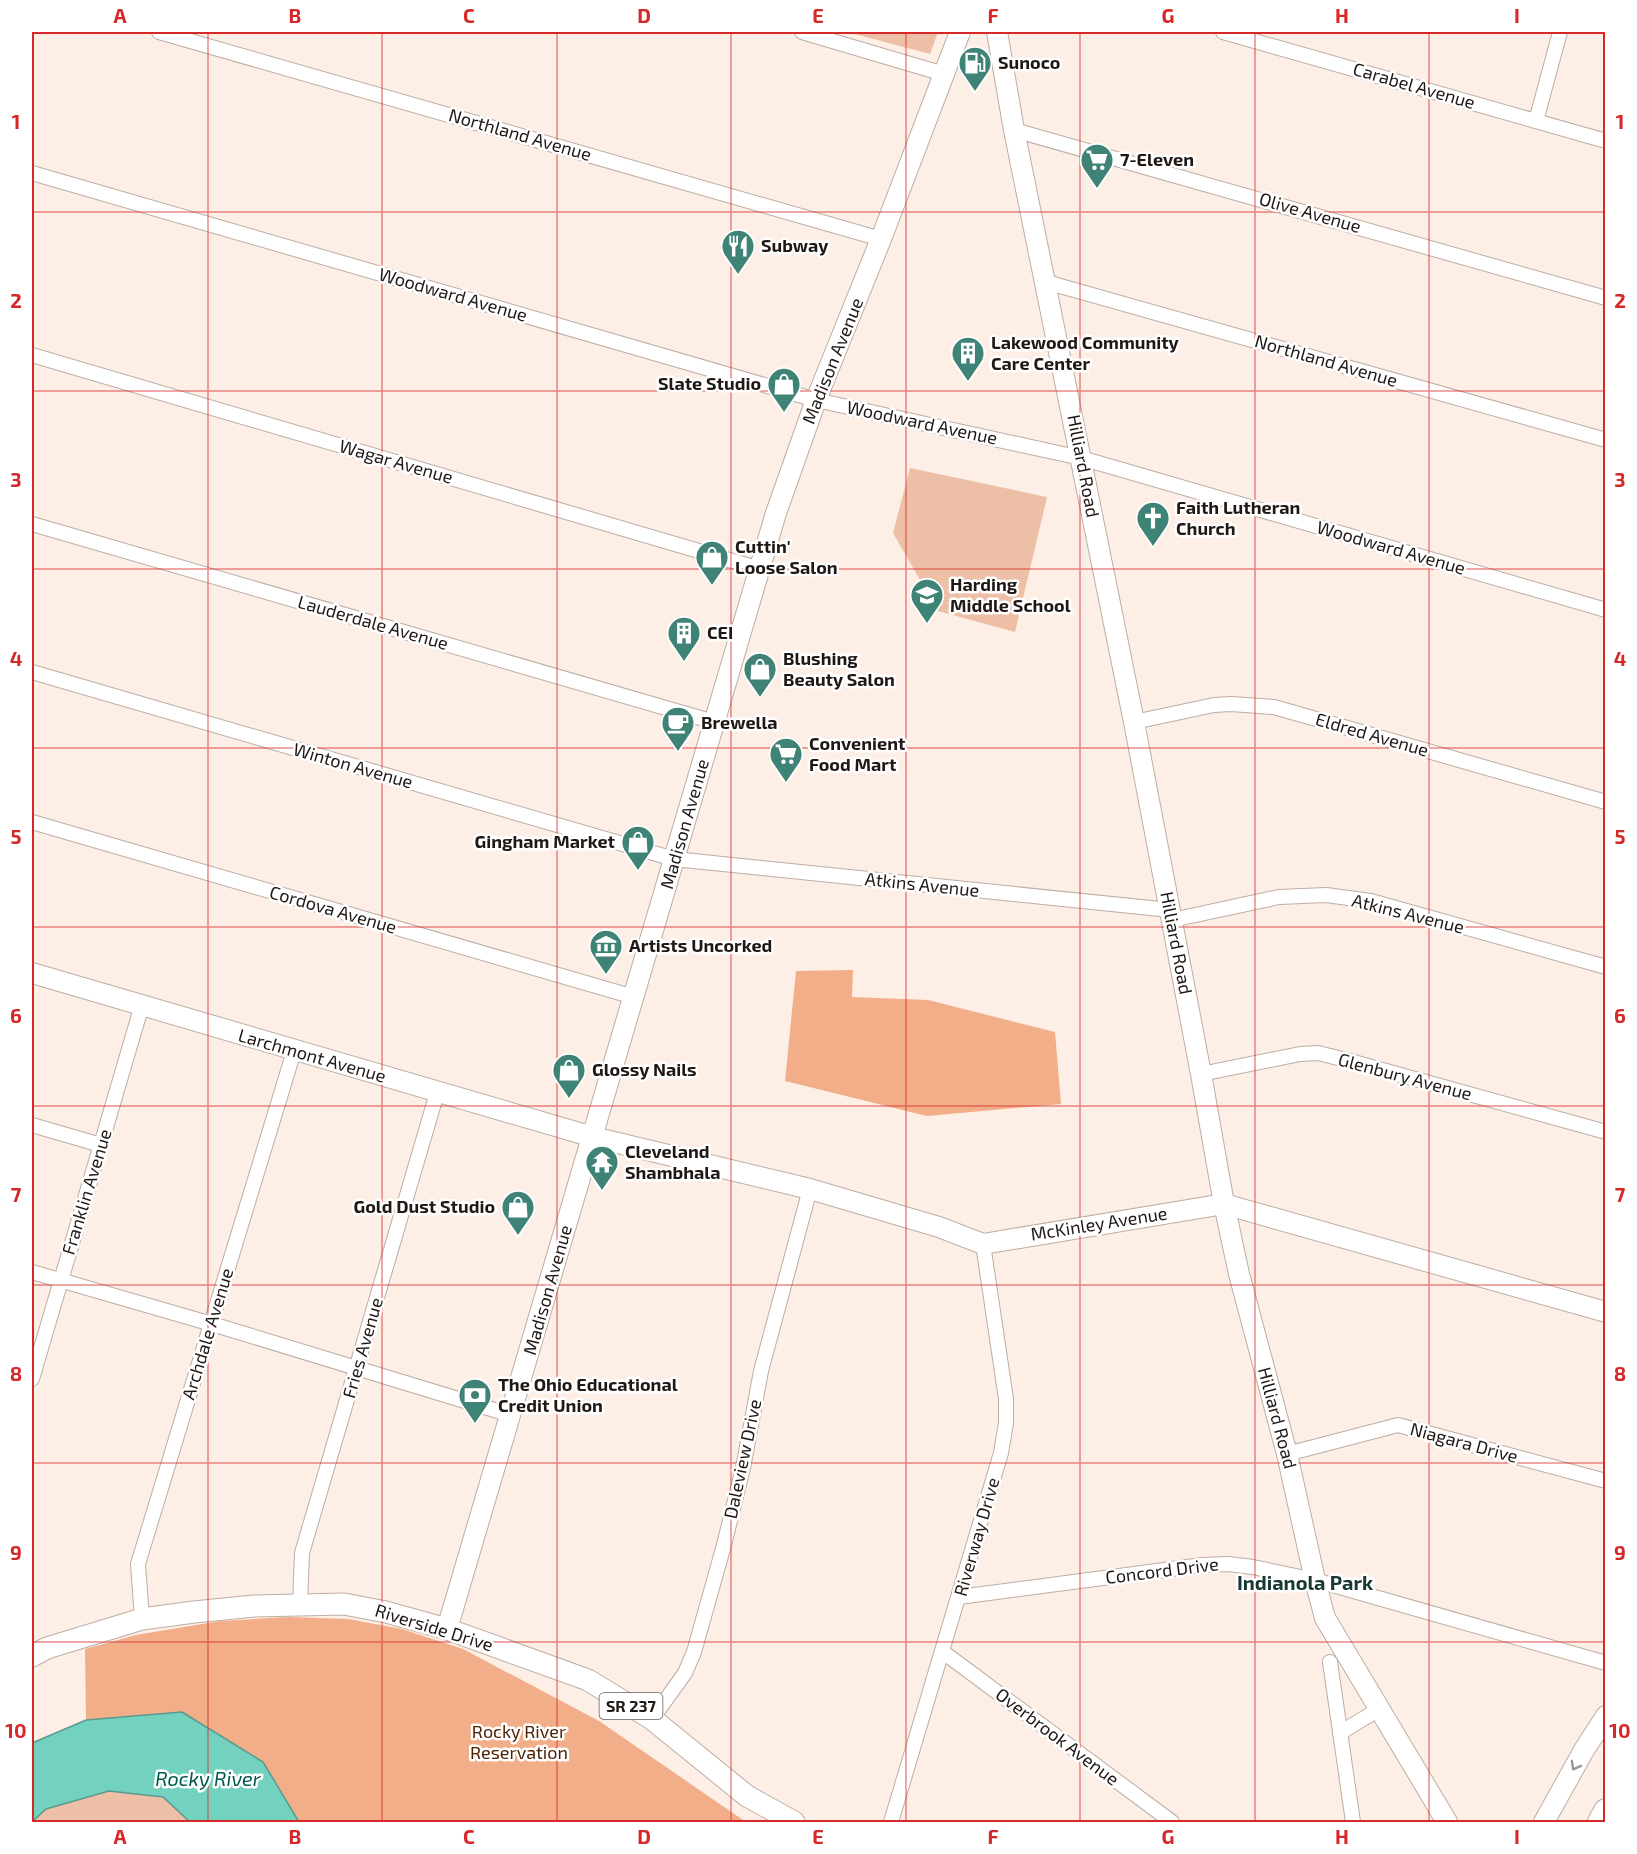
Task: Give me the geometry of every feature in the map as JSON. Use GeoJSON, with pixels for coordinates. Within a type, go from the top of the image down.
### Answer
{"type":"FeatureCollection","features":[{"type":"Feature","properties":{"kind":"highway"},"geometry":{"type":"LineString","coordinates":[[1600,1822],[1605,1811]]}},
{"type":"Feature","properties":{"kind":"main road","name":"Madison Avenue"},"geometry":{"type":"LineString","coordinates":[[447,1629],[790,471],[960,32]]}},
{"type":"Feature","properties":{"kind":"main road","name":"Hilliard Road"},"geometry":{"type":"LineString","coordinates":[[997,32],[1014,130],[1134,722],[1224,1204],[1239,1275],[1287,1454],[1315,1580],[1325,1618],[1447,1822]]}},
{"type":"Feature","properties":{"kind":"main road","name":"Larchmont Avenue"},"geometry":{"type":"LineString","coordinates":[[32,973],[592,1137]]}},
{"type":"Feature","properties":{"kind":"main road"},"geometry":{"type":"LineString","coordinates":[[592,1137],[810,1189],[939,1227],[983,1244]]}},
{"type":"Feature","properties":{"kind":"main road","name":"McKinley Avenue"},"geometry":{"type":"LineString","coordinates":[[983,1244],[1224,1204],[1605,1312]]}},
{"type":"Feature","properties":{"kind":"main road","name":"Riverside Drive"},"geometry":{"type":"LineString","coordinates":[[32,1656],[47,1648],[142,1619],[254,1606],[344,1604],[447,1629],[588,1680],[652,1719],[747,1796],[794,1822]]}},
{"type":"Feature","properties":{"kind":"main road"},"geometry":{"type":"LineString","coordinates":[[1544,1822],[1605,1716]]}},
{"type":"Feature","properties":{"kind":"street","name":"Northland Avenue"},"geometry":{"type":"LineString","coordinates":[[159,32],[881,239]]}},
{"type":"Feature","properties":{"kind":"street"},"geometry":{"type":"LineString","coordinates":[[802,32],[944,74]]}},
{"type":"Feature","properties":{"kind":"street","name":"Carabel Avenue"},"geometry":{"type":"LineString","coordinates":[[1223,32],[1605,141]]}},
{"type":"Feature","properties":{"kind":"street"},"geometry":{"type":"LineString","coordinates":[[1536,121],[1560,32]]}},
{"type":"Feature","properties":{"kind":"street","name":"Olive Avenue"},"geometry":{"type":"LineString","coordinates":[[1014,130],[1605,298]]}},
{"type":"Feature","properties":{"kind":"street","name":"Woodward Avenue"},"geometry":{"type":"LineString","coordinates":[[32,173],[816,400],[1081,458],[1605,610]]}},
{"type":"Feature","properties":{"kind":"street","name":"Northland Avenue"},"geometry":{"type":"LineString","coordinates":[[1046,282],[1605,440]]}},
{"type":"Feature","properties":{"kind":"street","name":"Wagar Avenue"},"geometry":{"type":"LineString","coordinates":[[32,356],[760,569]]}},
{"type":"Feature","properties":{"kind":"street","name":"Lauderdale Avenue"},"geometry":{"type":"LineString","coordinates":[[32,524],[714,722]]}},
{"type":"Feature","properties":{"kind":"street","name":"Winton Avenue"},"geometry":{"type":"LineString","coordinates":[[32,672],[674,859]]}},
{"type":"Feature","properties":{"kind":"street","name":"Eldred Avenue"},"geometry":{"type":"LineString","coordinates":[[1134,722],[1214,705],[1274,707],[1605,802]]}},
{"type":"Feature","properties":{"kind":"street","name":"Cordova Avenue"},"geometry":{"type":"LineString","coordinates":[[32,822],[634,997]]}},
{"type":"Feature","properties":{"kind":"street","name":"Atkins Avenue"},"geometry":{"type":"LineString","coordinates":[[674,859],[1171,915],[1279,897],[1326,895],[1371,901],[1605,967]]}},
{"type":"Feature","properties":{"kind":"street","name":"Franklin Avenue"},"geometry":{"type":"LineString","coordinates":[[32,1379],[142,1005]]}},
{"type":"Feature","properties":{"kind":"street","name":"Archdale Avenue"},"geometry":{"type":"LineString","coordinates":[[142,1619],[138,1564],[294,1051]]}},
{"type":"Feature","properties":{"kind":"street","name":"Glenbury Avenue"},"geometry":{"type":"LineString","coordinates":[[1201,1074],[1300,1054],[1318,1053],[1605,1132]]}},
{"type":"Feature","properties":{"kind":"street","name":"Fries Avenue"},"geometry":{"type":"LineString","coordinates":[[300,1605],[302,1553],[437,1093]]}},
{"type":"Feature","properties":{"kind":"street"},"geometry":{"type":"LineString","coordinates":[[32,1125],[101,1145]]}},
{"type":"Feature","properties":{"kind":"street","name":"Daleview Drive"},"geometry":{"type":"LineString","coordinates":[[652,1719],[685,1673],[694,1652],[743,1468],[761,1371],[810,1189]]}},
{"type":"Feature","properties":{"kind":"street","name":"Riverway Drive"},"geometry":{"type":"LineString","coordinates":[[891,1822],[1001,1453],[1006,1423],[1006,1399],[983,1244]]}},
{"type":"Feature","properties":{"kind":"street"},"geometry":{"type":"LineString","coordinates":[[32,1272],[511,1414]]}},
{"type":"Feature","properties":{"kind":"street","name":"Niagara Drive"},"geometry":{"type":"LineString","coordinates":[[1287,1454],[1398,1425],[1605,1481]]}},
{"type":"Feature","properties":{"kind":"street","name":"Concord Drive"},"geometry":{"type":"LineString","coordinates":[[959,1597],[1202,1565],[1228,1564],[1315,1580],[1605,1663]]}},
{"type":"Feature","properties":{"kind":"street","name":"Overbrook Avenue"},"geometry":{"type":"LineString","coordinates":[[943,1652],[1172,1822]]}},
{"type":"Feature","properties":{"kind":"street"},"geometry":{"type":"LineString","coordinates":[[1330,1662],[1353,1822]]}},
{"type":"Feature","properties":{"kind":"street"},"geometry":{"type":"LineString","coordinates":[[1340,1733],[1379,1709]]}},
{"type":"Feature","properties":{"kind":"shaded area"},"geometry":{"type":"Polygon","coordinates":[[[847,32],[938,32],[930,54],[847,32]]]}},
{"type":"Feature","properties":{"kind":"shaded area"},"geometry":{"type":"Polygon","coordinates":[[[910,468],[1047,497],[1015,632],[938,611],[893,533],[910,468]]]}},
{"type":"Feature","properties":{"kind":"shaded area"},"geometry":{"type":"Polygon","coordinates":[[[109,1791],[163,1797],[190,1822],[32,1822],[46,1809],[109,1791]]]}},
{"type":"Feature","properties":{"kind":"green space"},"geometry":{"type":"Polygon","coordinates":[[[853,970],[852,997],[928,1000],[1055,1032],[1061,1104],[927,1116],[785,1081],[796,971],[853,970]]]}},
{"type":"Feature","properties":{"kind":"green space","name":"Rocky River Reservation"},"geometry":{"type":"Polygon","coordinates":[[[288,1617],[348,1619],[402,1629],[463,1649],[599,1721],[746,1822],[299,1822],[263,1762],[182,1712],[86,1720],[85,1649],[136,1635],[220,1621],[288,1617]]]}},
{"type":"Feature","properties":{"kind":"water","name":"Rocky River"},"geometry":{"type":"Polygon","coordinates":[[[182,1712],[263,1762],[299,1822],[190,1822],[163,1797],[109,1791],[46,1809],[32,1822],[32,1743],[86,1720],[182,1712]]]}},
{"type":"Feature","properties":{"kind":"place","name":"Sunoco"},"geometry":{"type":"Point","coordinates":[975,92]}},
{"type":"Feature","properties":{"kind":"place","name":"7-Eleven"},"geometry":{"type":"Point","coordinates":[1097,189]}},
{"type":"Feature","properties":{"kind":"place","name":"Subway"},"geometry":{"type":"Point","coordinates":[738,275]}},
{"type":"Feature","properties":{"kind":"place","name":"Lakewood Community Care Center"},"geometry":{"type":"Point","coordinates":[968,382]}},
{"type":"Feature","properties":{"kind":"place","name":"Slate Studio"},"geometry":{"type":"Point","coordinates":[784,413]}},
{"type":"Feature","properties":{"kind":"place","name":"Faith Lutheran Church"},"geometry":{"type":"Point","coordinates":[1153,547]}},
{"type":"Feature","properties":{"kind":"place","name":"Cuttin' Loose Salon"},"geometry":{"type":"Point","coordinates":[712,586]}},
{"type":"Feature","properties":{"kind":"place","name":"Harding Middle School"},"geometry":{"type":"Point","coordinates":[927,624]}},
{"type":"Feature","properties":{"kind":"place","name":"CEI"},"geometry":{"type":"Point","coordinates":[684,662]}},
{"type":"Feature","properties":{"kind":"place","name":"Blushing Beauty Salon"},"geometry":{"type":"Point","coordinates":[760,698]}},
{"type":"Feature","properties":{"kind":"place","name":"Brewella"},"geometry":{"type":"Point","coordinates":[678,752]}},
{"type":"Feature","properties":{"kind":"place","name":"Convenient Food Mart"},"geometry":{"type":"Point","coordinates":[786,783]}},
{"type":"Feature","properties":{"kind":"place","name":"Gingham Market"},"geometry":{"type":"Point","coordinates":[638,871]}},
{"type":"Feature","properties":{"kind":"place","name":"Artists Uncorked"},"geometry":{"type":"Point","coordinates":[606,975]}},
{"type":"Feature","properties":{"kind":"place","name":"Glossy Nails"},"geometry":{"type":"Point","coordinates":[569,1099]}},
{"type":"Feature","properties":{"kind":"place","name":"Cleveland Shambhala"},"geometry":{"type":"Point","coordinates":[602,1191]}},
{"type":"Feature","properties":{"kind":"place","name":"Gold Dust Studio"},"geometry":{"type":"Point","coordinates":[518,1236]}},
{"type":"Feature","properties":{"kind":"place","name":"The Ohio Educational Credit Union"},"geometry":{"type":"Point","coordinates":[475,1424]}},
{"type":"Feature","properties":{"kind":"district","name":"Indianola Park"},"geometry":{"type":"Point","coordinates":[1305,1583]}}]}
